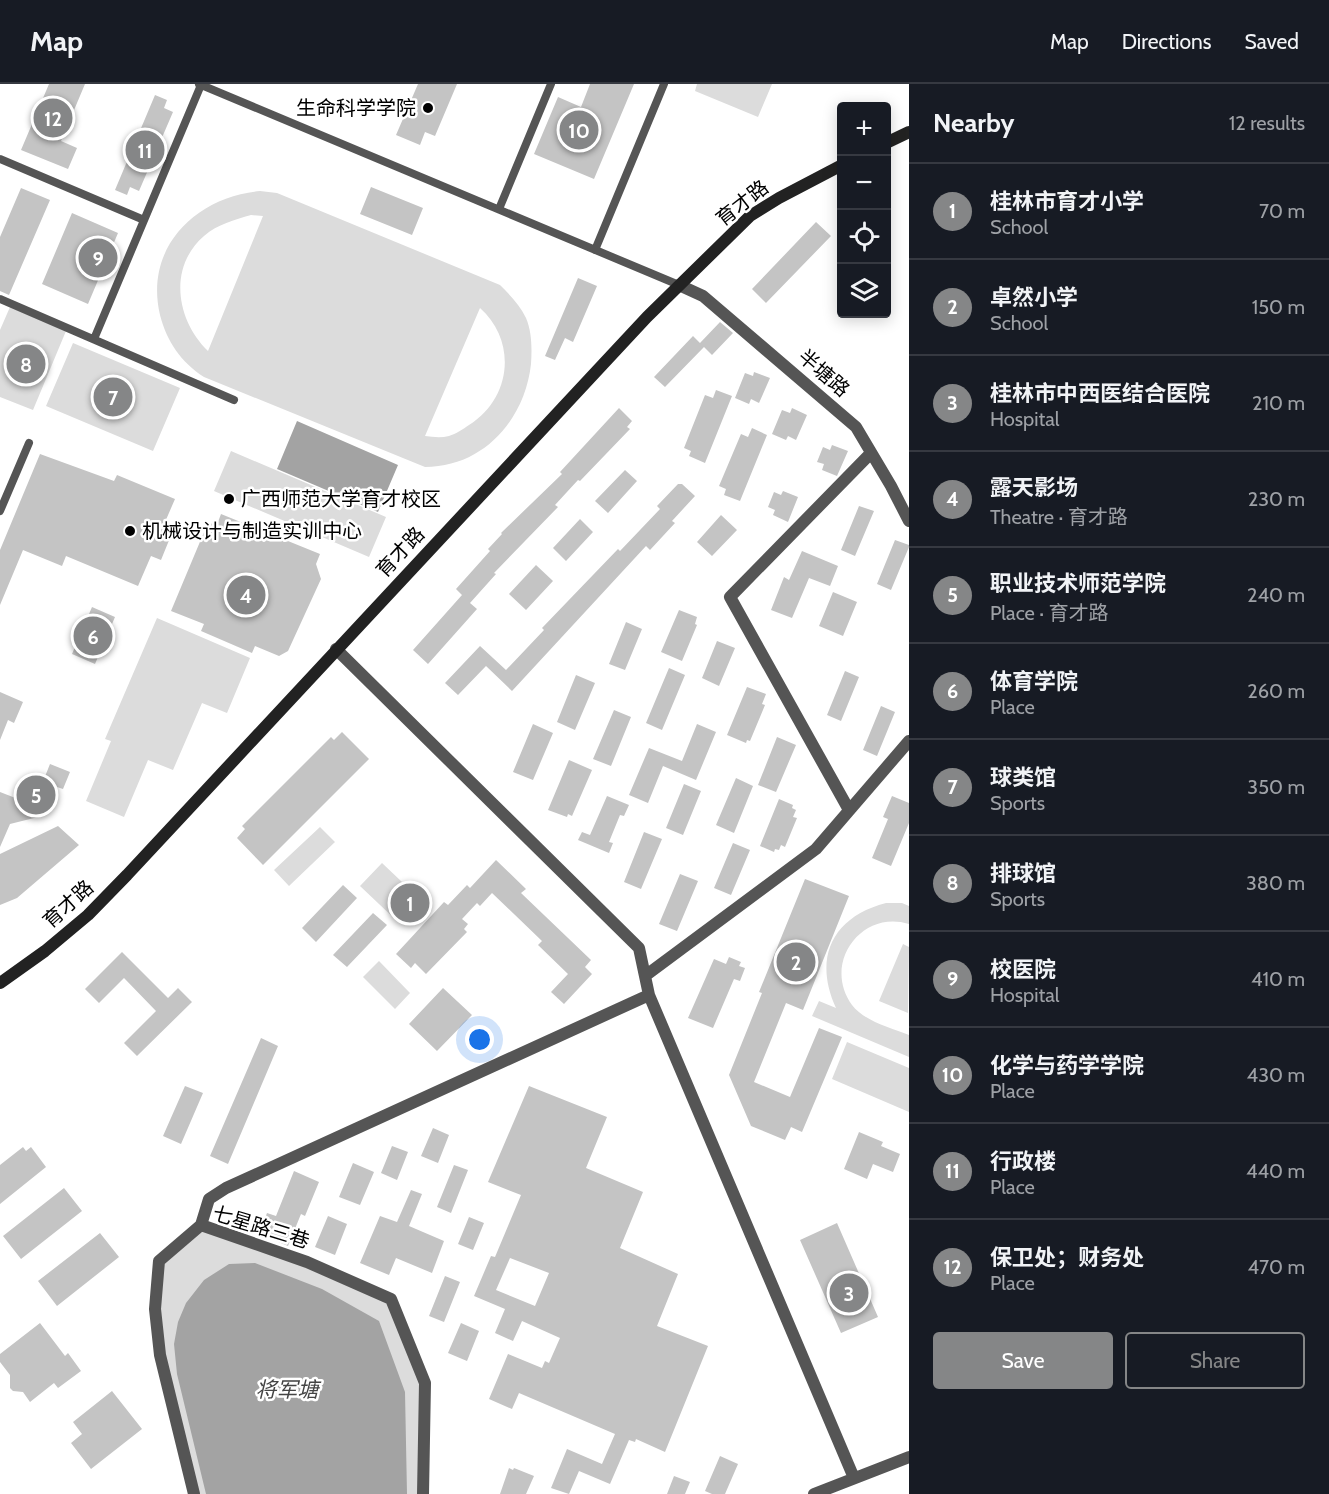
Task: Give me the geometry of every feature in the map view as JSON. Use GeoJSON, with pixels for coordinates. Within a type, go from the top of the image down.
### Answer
{"type":"FeatureCollection","features":[{"type":"Feature","properties":{"kind":"main road"},"geometry":{"type":"LineString","coordinates":[[891,141],[909,132]]}},
{"type":"Feature","properties":{"kind":"main road","name":"育才路"},"geometry":{"type":"LineString","coordinates":[[0,983],[45,951],[88,915],[590,375],[679,285],[750,216],[789,192],[837,168]]}},
{"type":"Feature","properties":{"kind":"street","name":"半塘路"},"geometry":{"type":"LineString","coordinates":[[679,285],[703,296],[856,427],[891,486],[909,522]]}},
{"type":"Feature","properties":{"kind":"street"},"geometry":{"type":"LineString","coordinates":[[849,810],[730,597],[871,453]]}},
{"type":"Feature","properties":{"kind":"street"},"geometry":{"type":"LineString","coordinates":[[336,649],[639,948],[649,995],[854,1478]]}},
{"type":"Feature","properties":{"kind":"street"},"geometry":{"type":"LineString","coordinates":[[645,976],[816,849],[909,741]]}},
{"type":"Feature","properties":{"kind":"street"},"geometry":{"type":"LineString","coordinates":[[201,1225],[209,1199],[226,1188],[649,995]]}},
{"type":"Feature","properties":{"kind":"street","name":"七星路三巷"},"geometry":{"type":"LineString","coordinates":[[194,1494],[160,1355],[155,1309],[159,1261],[201,1225],[307,1262],[391,1299],[424,1383],[423,1494]]}},
{"type":"Feature","properties":{"kind":"street"},"geometry":{"type":"LineString","coordinates":[[814,1494],[909,1457]]}},
{"type":"Feature","properties":{"kind":"lane"},"geometry":{"type":"LineString","coordinates":[[499,209],[551,84]]}},
{"type":"Feature","properties":{"kind":"lane"},"geometry":{"type":"LineString","coordinates":[[596,250],[664,84]]}},
{"type":"Feature","properties":{"kind":"lane"},"geometry":{"type":"LineString","coordinates":[[94,339],[200,85],[679,285]]}},
{"type":"Feature","properties":{"kind":"lane"},"geometry":{"type":"LineString","coordinates":[[0,159],[144,220]]}},
{"type":"Feature","properties":{"kind":"lane"},"geometry":{"type":"LineString","coordinates":[[0,299],[234,400]]}},
{"type":"Feature","properties":{"kind":"lane"},"geometry":{"type":"LineString","coordinates":[[0,511],[28,443]]}},
{"type":"Feature","properties":{"kind":"shaded area"},"geometry":{"type":"Polygon","coordinates":[[[697,84],[772,84],[758,117],[695,91],[697,84]]]}},
{"type":"Feature","properties":{"kind":"shaded area"},"geometry":{"type":"Polygon","coordinates":[[[260,191],[277,193],[500,285],[518,304],[528,323],[531,364],[520,403],[498,436],[483,449],[466,459],[446,465],[425,467],[204,377],[188,365],[171,343],[160,315],[157,290],[160,268],[168,247],[180,230],[196,215],[215,203],[237,195],[260,191]],[[251,215],[226,223],[209,232],[193,249],[185,263],[180,294],[183,309],[197,338],[208,351],[263,216],[251,215]],[[480,308],[425,436],[449,436],[469,425],[483,414],[494,400],[501,385],[504,352],[500,336],[492,321],[480,308]]]}},
{"type":"Feature","properties":{"kind":"shaded area"},"geometry":{"type":"Polygon","coordinates":[[[10,307],[66,331],[33,410],[0,397],[0,330],[10,307]]]}},
{"type":"Feature","properties":{"kind":"shaded area"},"geometry":{"type":"Polygon","coordinates":[[[73,343],[180,388],[153,451],[46,406],[73,343]]]}},
{"type":"Feature","properties":{"kind":"shaded area"},"geometry":{"type":"Polygon","coordinates":[[[231,451],[386,517],[369,557],[214,491],[231,451]]]}},
{"type":"Feature","properties":{"kind":"shaded area"},"geometry":{"type":"Polygon","coordinates":[[[157,618],[250,658],[227,713],[202,703],[173,770],[148,760],[124,817],[86,801],[111,741],[105,739],[157,618]]]}},
{"type":"Feature","properties":{"kind":"shaded area"},"geometry":{"type":"Polygon","coordinates":[[[320,827],[335,842],[289,886],[274,870],[320,827]]]}},
{"type":"Feature","properties":{"kind":"shaded area"},"geometry":{"type":"Polygon","coordinates":[[[382,863],[420,899],[398,922],[360,886],[382,863]]]}},
{"type":"Feature","properties":{"kind":"shaded area"},"geometry":{"type":"Polygon","coordinates":[[[886,903],[902,903],[909,906],[909,924],[892,921],[862,932],[851,944],[844,957],[842,973],[844,989],[857,1011],[878,1023],[909,1035],[909,1057],[812,1016],[819,1001],[836,1008],[829,990],[827,956],[840,929],[867,909],[886,903]]]}},
{"type":"Feature","properties":{"kind":"shaded area"},"geometry":{"type":"Polygon","coordinates":[[[903,944],[909,947],[908,1013],[879,1001],[903,944]]]}},
{"type":"Feature","properties":{"kind":"shaded area"},"geometry":{"type":"Polygon","coordinates":[[[379,961],[410,993],[395,1009],[363,977],[379,961]]]}},
{"type":"Feature","properties":{"kind":"shaded area"},"geometry":{"type":"Polygon","coordinates":[[[847,1042],[909,1068],[909,1112],[832,1079],[847,1042]]]}},
{"type":"Feature","properties":{"kind":"shaded area","name":"将军塘"},"geometry":{"type":"Polygon","coordinates":[[[201,1225],[391,1299],[425,1383],[423,1494],[194,1494],[160,1355],[159,1261],[201,1225]]]}},
{"type":"Feature","properties":{"kind":"water"},"geometry":{"type":"Polygon","coordinates":[[[297,421],[398,465],[378,512],[277,469],[297,421]]]}},
{"type":"Feature","properties":{"kind":"water","name":"将军塘"},"geometry":{"type":"Polygon","coordinates":[[[255,1263],[322,1289],[379,1321],[405,1392],[407,1494],[206,1494],[177,1374],[174,1344],[178,1322],[186,1303],[204,1280],[229,1264],[255,1263]]]}},
{"type":"Feature","properties":{"kind":"building"},"geometry":{"type":"Polygon","coordinates":[[[49,84],[85,84],[61,141],[77,148],[68,169],[21,150],[49,84]]]}},
{"type":"Feature","properties":{"kind":"building","name":"生命科学学院"},"geometry":{"type":"Polygon","coordinates":[[[418,84],[457,84],[435,136],[425,132],[420,145],[396,135],[418,84]]]}},
{"type":"Feature","properties":{"kind":"building"},"geometry":{"type":"Polygon","coordinates":[[[590,84],[634,84],[594,179],[534,154],[558,97],[581,107],[590,84]]]}},
{"type":"Feature","properties":{"kind":"building"},"geometry":{"type":"Polygon","coordinates":[[[155,95],[167,100],[164,108],[173,112],[139,191],[130,187],[127,195],[115,190],[155,95]]]}},
{"type":"Feature","properties":{"kind":"building"},"geometry":{"type":"Polygon","coordinates":[[[371,187],[423,208],[412,235],[360,214],[371,187]]]}},
{"type":"Feature","properties":{"kind":"building"},"geometry":{"type":"Polygon","coordinates":[[[21,188],[50,200],[9,295],[0,291],[0,237],[21,188]]]}},
{"type":"Feature","properties":{"kind":"building"},"geometry":{"type":"Polygon","coordinates":[[[72,213],[118,233],[88,304],[42,284],[72,213]]]}},
{"type":"Feature","properties":{"kind":"building"},"geometry":{"type":"Polygon","coordinates":[[[816,222],[831,236],[766,303],[752,289],[816,222]]]}},
{"type":"Feature","properties":{"kind":"building"},"geometry":{"type":"Polygon","coordinates":[[[578,278],[597,286],[573,342],[565,338],[555,360],[545,356],[578,278]]]}},
{"type":"Feature","properties":{"kind":"building"},"geometry":{"type":"Polygon","coordinates":[[[720,322],[733,333],[712,355],[704,347],[665,387],[654,377],[693,336],[700,343],[720,322]]]}},
{"type":"Feature","properties":{"kind":"building"},"geometry":{"type":"Polygon","coordinates":[[[754,372],[770,378],[759,403],[751,399],[749,404],[735,398],[745,373],[753,376],[754,372]]]}},
{"type":"Feature","properties":{"kind":"building"},"geometry":{"type":"Polygon","coordinates":[[[716,390],[732,396],[705,463],[689,456],[691,451],[684,448],[705,395],[713,398],[716,390]]]}},
{"type":"Feature","properties":{"kind":"building"},"geometry":{"type":"Polygon","coordinates":[[[619,408],[632,421],[627,427],[630,429],[580,481],[578,480],[555,505],[558,507],[494,573],[496,574],[470,603],[477,609],[428,664],[413,650],[462,595],[456,589],[490,551],[488,549],[501,533],[562,474],[560,472],[619,408]]]}},
{"type":"Feature","properties":{"kind":"building"},"geometry":{"type":"Polygon","coordinates":[[[792,408],[807,415],[796,440],[788,436],[786,440],[772,434],[782,410],[790,413],[792,408]]]}},
{"type":"Feature","properties":{"kind":"building"},"geometry":{"type":"Polygon","coordinates":[[[752,428],[767,435],[740,501],[724,495],[726,489],[719,486],[741,434],[748,437],[752,428]]]}},
{"type":"Feature","properties":{"kind":"building"},"geometry":{"type":"Polygon","coordinates":[[[832,445],[848,451],[837,476],[822,470],[824,464],[817,462],[823,447],[830,450],[832,445]]]}},
{"type":"Feature","properties":{"kind":"building"},"geometry":{"type":"Polygon","coordinates":[[[40,454],[114,481],[117,475],[175,499],[162,529],[172,533],[161,560],[151,556],[138,586],[66,556],[62,566],[23,550],[0,605],[0,550],[40,454]]]}},
{"type":"Feature","properties":{"kind":"building"},"geometry":{"type":"Polygon","coordinates":[[[625,470],[637,481],[608,513],[595,501],[625,470]]]}},
{"type":"Feature","properties":{"kind":"building"},"geometry":{"type":"Polygon","coordinates":[[[678,484],[682,484],[695,496],[672,521],[675,523],[650,550],[646,546],[512,691],[486,666],[458,695],[445,683],[480,646],[506,670],[544,630],[542,628],[660,509],[657,506],[678,484]]]}},
{"type":"Feature","properties":{"kind":"building"},"geometry":{"type":"Polygon","coordinates":[[[783,491],[798,497],[788,522],[773,515],[775,510],[768,507],[774,492],[781,495],[783,491]]]}},
{"type":"Feature","properties":{"kind":"building"},"geometry":{"type":"Polygon","coordinates":[[[859,506],[874,511],[855,556],[841,550],[859,506]]]}},
{"type":"Feature","properties":{"kind":"building"},"geometry":{"type":"Polygon","coordinates":[[[221,514],[320,554],[316,564],[321,579],[288,651],[279,656],[255,646],[252,653],[201,631],[204,624],[171,611],[207,525],[218,522],[221,514]]]}},
{"type":"Feature","properties":{"kind":"building"},"geometry":{"type":"Polygon","coordinates":[[[721,515],[737,530],[712,556],[697,542],[721,515]]]}},
{"type":"Feature","properties":{"kind":"building"},"geometry":{"type":"Polygon","coordinates":[[[580,519],[593,532],[566,561],[553,548],[580,519]]]}},
{"type":"Feature","properties":{"kind":"building"},"geometry":{"type":"Polygon","coordinates":[[[895,540],[909,547],[891,590],[877,584],[895,540]]]}},
{"type":"Feature","properties":{"kind":"building"},"geometry":{"type":"Polygon","coordinates":[[[802,551],[838,566],[830,586],[809,578],[792,618],[771,610],[784,577],[789,580],[802,551]]]}},
{"type":"Feature","properties":{"kind":"building"},"geometry":{"type":"Polygon","coordinates":[[[536,565],[553,581],[526,610],[509,594],[536,565]]]}},
{"type":"Feature","properties":{"kind":"building"},"geometry":{"type":"Polygon","coordinates":[[[833,592],[857,602],[843,636],[819,626],[833,592]]]}},
{"type":"Feature","properties":{"kind":"building"},"geometry":{"type":"Polygon","coordinates":[[[92,607],[115,617],[95,664],[72,654],[92,607]]]}},
{"type":"Feature","properties":{"kind":"building"},"geometry":{"type":"Polygon","coordinates":[[[679,610],[697,617],[695,624],[697,625],[682,661],[661,652],[679,610]]]}},
{"type":"Feature","properties":{"kind":"building"},"geometry":{"type":"Polygon","coordinates":[[[626,622],[642,629],[625,670],[609,664],[626,622]]]}},
{"type":"Feature","properties":{"kind":"building"},"geometry":{"type":"Polygon","coordinates":[[[717,641],[735,648],[719,686],[702,678],[717,641]]]}},
{"type":"Feature","properties":{"kind":"building"},"geometry":{"type":"Polygon","coordinates":[[[669,668],[685,675],[662,730],[646,723],[669,668]]]}},
{"type":"Feature","properties":{"kind":"building"},"geometry":{"type":"Polygon","coordinates":[[[845,671],[859,677],[841,721],[827,715],[845,671]]]}},
{"type":"Feature","properties":{"kind":"building"},"geometry":{"type":"Polygon","coordinates":[[[576,675],[595,683],[575,730],[557,722],[576,675]]]}},
{"type":"Feature","properties":{"kind":"building"},"geometry":{"type":"Polygon","coordinates":[[[747,687],[766,694],[762,704],[765,705],[750,741],[747,740],[746,743],[727,735],[747,687]]]}},
{"type":"Feature","properties":{"kind":"building"},"geometry":{"type":"Polygon","coordinates":[[[0,692],[23,702],[14,723],[8,720],[0,740],[0,692]]]}},
{"type":"Feature","properties":{"kind":"building"},"geometry":{"type":"Polygon","coordinates":[[[881,706],[895,712],[877,756],[863,750],[881,706]]]}},
{"type":"Feature","properties":{"kind":"building"},"geometry":{"type":"Polygon","coordinates":[[[614,710],[631,717],[611,766],[593,759],[614,710]]]}},
{"type":"Feature","properties":{"kind":"building"},"geometry":{"type":"Polygon","coordinates":[[[533,724],[553,733],[533,780],[513,772],[533,724]]]}},
{"type":"Feature","properties":{"kind":"building"},"geometry":{"type":"Polygon","coordinates":[[[697,724],[716,732],[696,780],[663,766],[648,803],[629,795],[649,748],[682,761],[697,724]]]}},
{"type":"Feature","properties":{"kind":"building"},"geometry":{"type":"Polygon","coordinates":[[[342,732],[369,759],[263,865],[237,838],[245,829],[242,826],[331,737],[334,740],[342,732]]]}},
{"type":"Feature","properties":{"kind":"building"},"geometry":{"type":"Polygon","coordinates":[[[777,737],[796,745],[776,792],[758,785],[777,737]]]}},
{"type":"Feature","properties":{"kind":"building"},"geometry":{"type":"Polygon","coordinates":[[[569,760],[592,770],[572,816],[568,814],[567,817],[548,810],[569,760]]]}},
{"type":"Feature","properties":{"kind":"building"},"geometry":{"type":"Polygon","coordinates":[[[50,764],[70,772],[63,789],[57,787],[51,801],[44,802],[38,817],[10,824],[0,847],[0,792],[18,799],[24,784],[31,787],[36,775],[44,779],[50,764]]]}},
{"type":"Feature","properties":{"kind":"building"},"geometry":{"type":"Polygon","coordinates":[[[736,778],[753,786],[734,833],[716,825],[736,778]]]}},
{"type":"Feature","properties":{"kind":"building"},"geometry":{"type":"Polygon","coordinates":[[[684,784],[701,791],[683,835],[666,828],[684,784]]]}},
{"type":"Feature","properties":{"kind":"building"},"geometry":{"type":"Polygon","coordinates":[[[607,796],[629,805],[624,816],[620,815],[609,842],[613,843],[609,853],[578,840],[582,832],[590,835],[607,796]]]}},
{"type":"Feature","properties":{"kind":"building"},"geometry":{"type":"Polygon","coordinates":[[[892,796],[909,803],[909,823],[891,866],[872,858],[888,819],[883,817],[892,796]]]}},
{"type":"Feature","properties":{"kind":"building"},"geometry":{"type":"Polygon","coordinates":[[[779,799],[793,805],[792,808],[796,810],[793,817],[797,818],[785,847],[781,845],[779,850],[775,849],[774,852],[760,846],[779,799]]]}},
{"type":"Feature","properties":{"kind":"building"},"geometry":{"type":"Polygon","coordinates":[[[58,826],[79,845],[17,898],[0,905],[0,854],[58,826]]]}},
{"type":"Feature","properties":{"kind":"building"},"geometry":{"type":"Polygon","coordinates":[[[644,832],[662,839],[641,889],[624,882],[644,832]]]}},
{"type":"Feature","properties":{"kind":"building"},"geometry":{"type":"Polygon","coordinates":[[[733,843],[750,850],[731,895],[714,888],[733,843]]]}},
{"type":"Feature","properties":{"kind":"building"},"geometry":{"type":"Polygon","coordinates":[[[496,860],[526,889],[521,893],[591,960],[585,967],[592,974],[564,1004],[551,992],[568,974],[538,945],[542,941],[492,893],[480,906],[477,903],[462,919],[468,924],[464,929],[467,932],[426,974],[415,963],[411,968],[396,954],[444,902],[448,905],[467,885],[470,888],[496,860]]]}},
{"type":"Feature","properties":{"kind":"building"},"geometry":{"type":"Polygon","coordinates":[[[680,874],[698,881],[677,931],[659,924],[680,874]]]}},
{"type":"Feature","properties":{"kind":"building"},"geometry":{"type":"Polygon","coordinates":[[[805,879],[849,896],[803,1010],[786,1003],[754,1082],[790,1097],[819,1028],[842,1037],[802,1132],[791,1127],[785,1140],[751,1126],[729,1075],[762,993],[759,992],[805,879]]]}},
{"type":"Feature","properties":{"kind":"building"},"geometry":{"type":"Polygon","coordinates":[[[343,885],[357,898],[316,942],[302,928],[343,885]]]}},
{"type":"Feature","properties":{"kind":"building"},"geometry":{"type":"Polygon","coordinates":[[[373,913],[387,925],[347,967],[333,955],[373,913]]]}},
{"type":"Feature","properties":{"kind":"building"},"geometry":{"type":"Polygon","coordinates":[[[122,952],[168,998],[178,988],[192,1002],[137,1056],[124,1043],[156,1011],[124,978],[99,1003],[85,989],[122,952]]]}},
{"type":"Feature","properties":{"kind":"building"},"geometry":{"type":"Polygon","coordinates":[[[729,957],[741,962],[739,966],[745,968],[740,981],[734,979],[713,1028],[688,1018],[714,959],[726,964],[729,957]]]}},
{"type":"Feature","properties":{"kind":"building"},"geometry":{"type":"Polygon","coordinates":[[[443,988],[472,1015],[437,1051],[409,1024],[443,988]]]}},
{"type":"Feature","properties":{"kind":"building"},"geometry":{"type":"Polygon","coordinates":[[[261,1038],[278,1046],[228,1164],[210,1156],[261,1038]]]}},
{"type":"Feature","properties":{"kind":"building"},"geometry":{"type":"Polygon","coordinates":[[[185,1086],[203,1093],[181,1144],[163,1136],[185,1086]]]}},
{"type":"Feature","properties":{"kind":"building"},"geometry":{"type":"Polygon","coordinates":[[[529,1086],[607,1117],[586,1168],[643,1192],[620,1248],[678,1274],[657,1326],[708,1346],[665,1452],[636,1439],[635,1442],[629,1440],[610,1484],[579,1471],[569,1494],[551,1488],[567,1449],[602,1464],[615,1434],[519,1393],[512,1409],[489,1399],[508,1354],[542,1368],[545,1361],[549,1363],[560,1338],[522,1321],[513,1341],[495,1333],[505,1309],[474,1296],[491,1256],[495,1257],[521,1195],[488,1182],[529,1086]],[[510,1258],[496,1290],[535,1306],[549,1273],[510,1258]]]}},
{"type":"Feature","properties":{"kind":"building"},"geometry":{"type":"Polygon","coordinates":[[[433,1128],[449,1135],[438,1163],[421,1156],[433,1128]]]}},
{"type":"Feature","properties":{"kind":"building"},"geometry":{"type":"Polygon","coordinates":[[[859,1132],[883,1142],[881,1146],[900,1154],[893,1172],[873,1164],[867,1179],[844,1169],[859,1132]]]}},
{"type":"Feature","properties":{"kind":"building"},"geometry":{"type":"Polygon","coordinates":[[[392,1146],[408,1152],[397,1180],[381,1173],[392,1146]]]}},
{"type":"Feature","properties":{"kind":"building"},"geometry":{"type":"Polygon","coordinates":[[[23,1147],[26,1151],[31,1147],[46,1167],[0,1204],[0,1165],[23,1147]]]}},
{"type":"Feature","properties":{"kind":"building"},"geometry":{"type":"Polygon","coordinates":[[[353,1163],[374,1172],[360,1205],[339,1197],[353,1163]]]}},
{"type":"Feature","properties":{"kind":"building"},"geometry":{"type":"Polygon","coordinates":[[[454,1165],[468,1170],[451,1213],[437,1207],[454,1165]]]}},
{"type":"Feature","properties":{"kind":"building"},"geometry":{"type":"Polygon","coordinates":[[[294,1171],[319,1182],[305,1216],[301,1214],[288,1246],[259,1234],[267,1213],[276,1216],[294,1171]]]}},
{"type":"Feature","properties":{"kind":"building"},"geometry":{"type":"Polygon","coordinates":[[[64,1188],[82,1211],[21,1259],[3,1236],[64,1188]]]}},
{"type":"Feature","properties":{"kind":"building"},"geometry":{"type":"Polygon","coordinates":[[[411,1190],[422,1194],[409,1226],[444,1241],[432,1273],[396,1258],[389,1275],[360,1263],[380,1216],[397,1222],[411,1190]]]}},
{"type":"Feature","properties":{"kind":"building"},"geometry":{"type":"Polygon","coordinates":[[[328,1216],[347,1224],[335,1255],[315,1247],[328,1216]]]}},
{"type":"Feature","properties":{"kind":"building"},"geometry":{"type":"Polygon","coordinates":[[[469,1217],[484,1223],[473,1250],[458,1244],[469,1217]]]}},
{"type":"Feature","properties":{"kind":"building"},"geometry":{"type":"Polygon","coordinates":[[[837,1223],[878,1317],[841,1333],[800,1240],[837,1223]]]}},
{"type":"Feature","properties":{"kind":"building"},"geometry":{"type":"Polygon","coordinates":[[[100,1233],[119,1257],[57,1306],[38,1281],[100,1233]]]}},
{"type":"Feature","properties":{"kind":"building"},"geometry":{"type":"Polygon","coordinates":[[[445,1276],[460,1282],[444,1322],[429,1316],[445,1276]]]}},
{"type":"Feature","properties":{"kind":"building"},"geometry":{"type":"Polygon","coordinates":[[[40,1323],[65,1356],[68,1353],[81,1371],[58,1388],[54,1383],[30,1402],[23,1392],[13,1391],[10,1388],[10,1375],[0,1362],[0,1354],[40,1323]]]}},
{"type":"Feature","properties":{"kind":"building"},"geometry":{"type":"Polygon","coordinates":[[[461,1323],[479,1331],[467,1361],[448,1353],[461,1323]]]}},
{"type":"Feature","properties":{"kind":"building"},"geometry":{"type":"Polygon","coordinates":[[[112,1391],[142,1429],[91,1469],[71,1443],[82,1434],[73,1422],[112,1391]]]}},
{"type":"Feature","properties":{"kind":"building"},"geometry":{"type":"Polygon","coordinates":[[[720,1456],[738,1464],[725,1494],[712,1494],[705,1491],[720,1456]]]}},
{"type":"Feature","properties":{"kind":"building"},"geometry":{"type":"Polygon","coordinates":[[[509,1468],[534,1476],[526,1494],[500,1494],[509,1468]]]}},
{"type":"Feature","properties":{"kind":"building"},"geometry":{"type":"Polygon","coordinates":[[[674,1476],[690,1482],[685,1494],[667,1494],[674,1476]]]}},
{"type":"Feature","properties":{"kind":"place","name":"生命科学学院"},"geometry":{"type":"Point","coordinates":[428,108]}},
{"type":"Feature","properties":{"kind":"place","name":"保卫处；财务处"},"geometry":{"type":"Point","coordinates":[53,118]}},
{"type":"Feature","properties":{"kind":"place","name":"化学与药学学院"},"geometry":{"type":"Point","coordinates":[579,130]}},
{"type":"Feature","properties":{"kind":"place","name":"行政楼"},"geometry":{"type":"Point","coordinates":[145,150]}},
{"type":"Feature","properties":{"kind":"place","name":"校医院"},"geometry":{"type":"Point","coordinates":[98,258]}},
{"type":"Feature","properties":{"kind":"place","name":"排球馆"},"geometry":{"type":"Point","coordinates":[26,364]}},
{"type":"Feature","properties":{"kind":"place","name":"球类馆"},"geometry":{"type":"Point","coordinates":[113,397]}},
{"type":"Feature","properties":{"kind":"place","name":"广西师范大学育才校区"},"geometry":{"type":"Point","coordinates":[229,499]}},
{"type":"Feature","properties":{"kind":"place","name":"机械设计与制造实训中心"},"geometry":{"type":"Point","coordinates":[130,531]}},
{"type":"Feature","properties":{"kind":"place","name":"露天影场"},"geometry":{"type":"Point","coordinates":[246,595]}},
{"type":"Feature","properties":{"kind":"place","name":"体育学院"},"geometry":{"type":"Point","coordinates":[93,636]}},
{"type":"Feature","properties":{"kind":"place","name":"职业技术师范学院"},"geometry":{"type":"Point","coordinates":[36,795]}},
{"type":"Feature","properties":{"kind":"place","name":"桂林市育才小学"},"geometry":{"type":"Point","coordinates":[410,903]}},
{"type":"Feature","properties":{"kind":"place","name":"卓然小学"},"geometry":{"type":"Point","coordinates":[796,962]}},
{"type":"Feature","properties":{"kind":"place","name":"桂林市中西医结合医院"},"geometry":{"type":"Point","coordinates":[849,1293]}}]}
